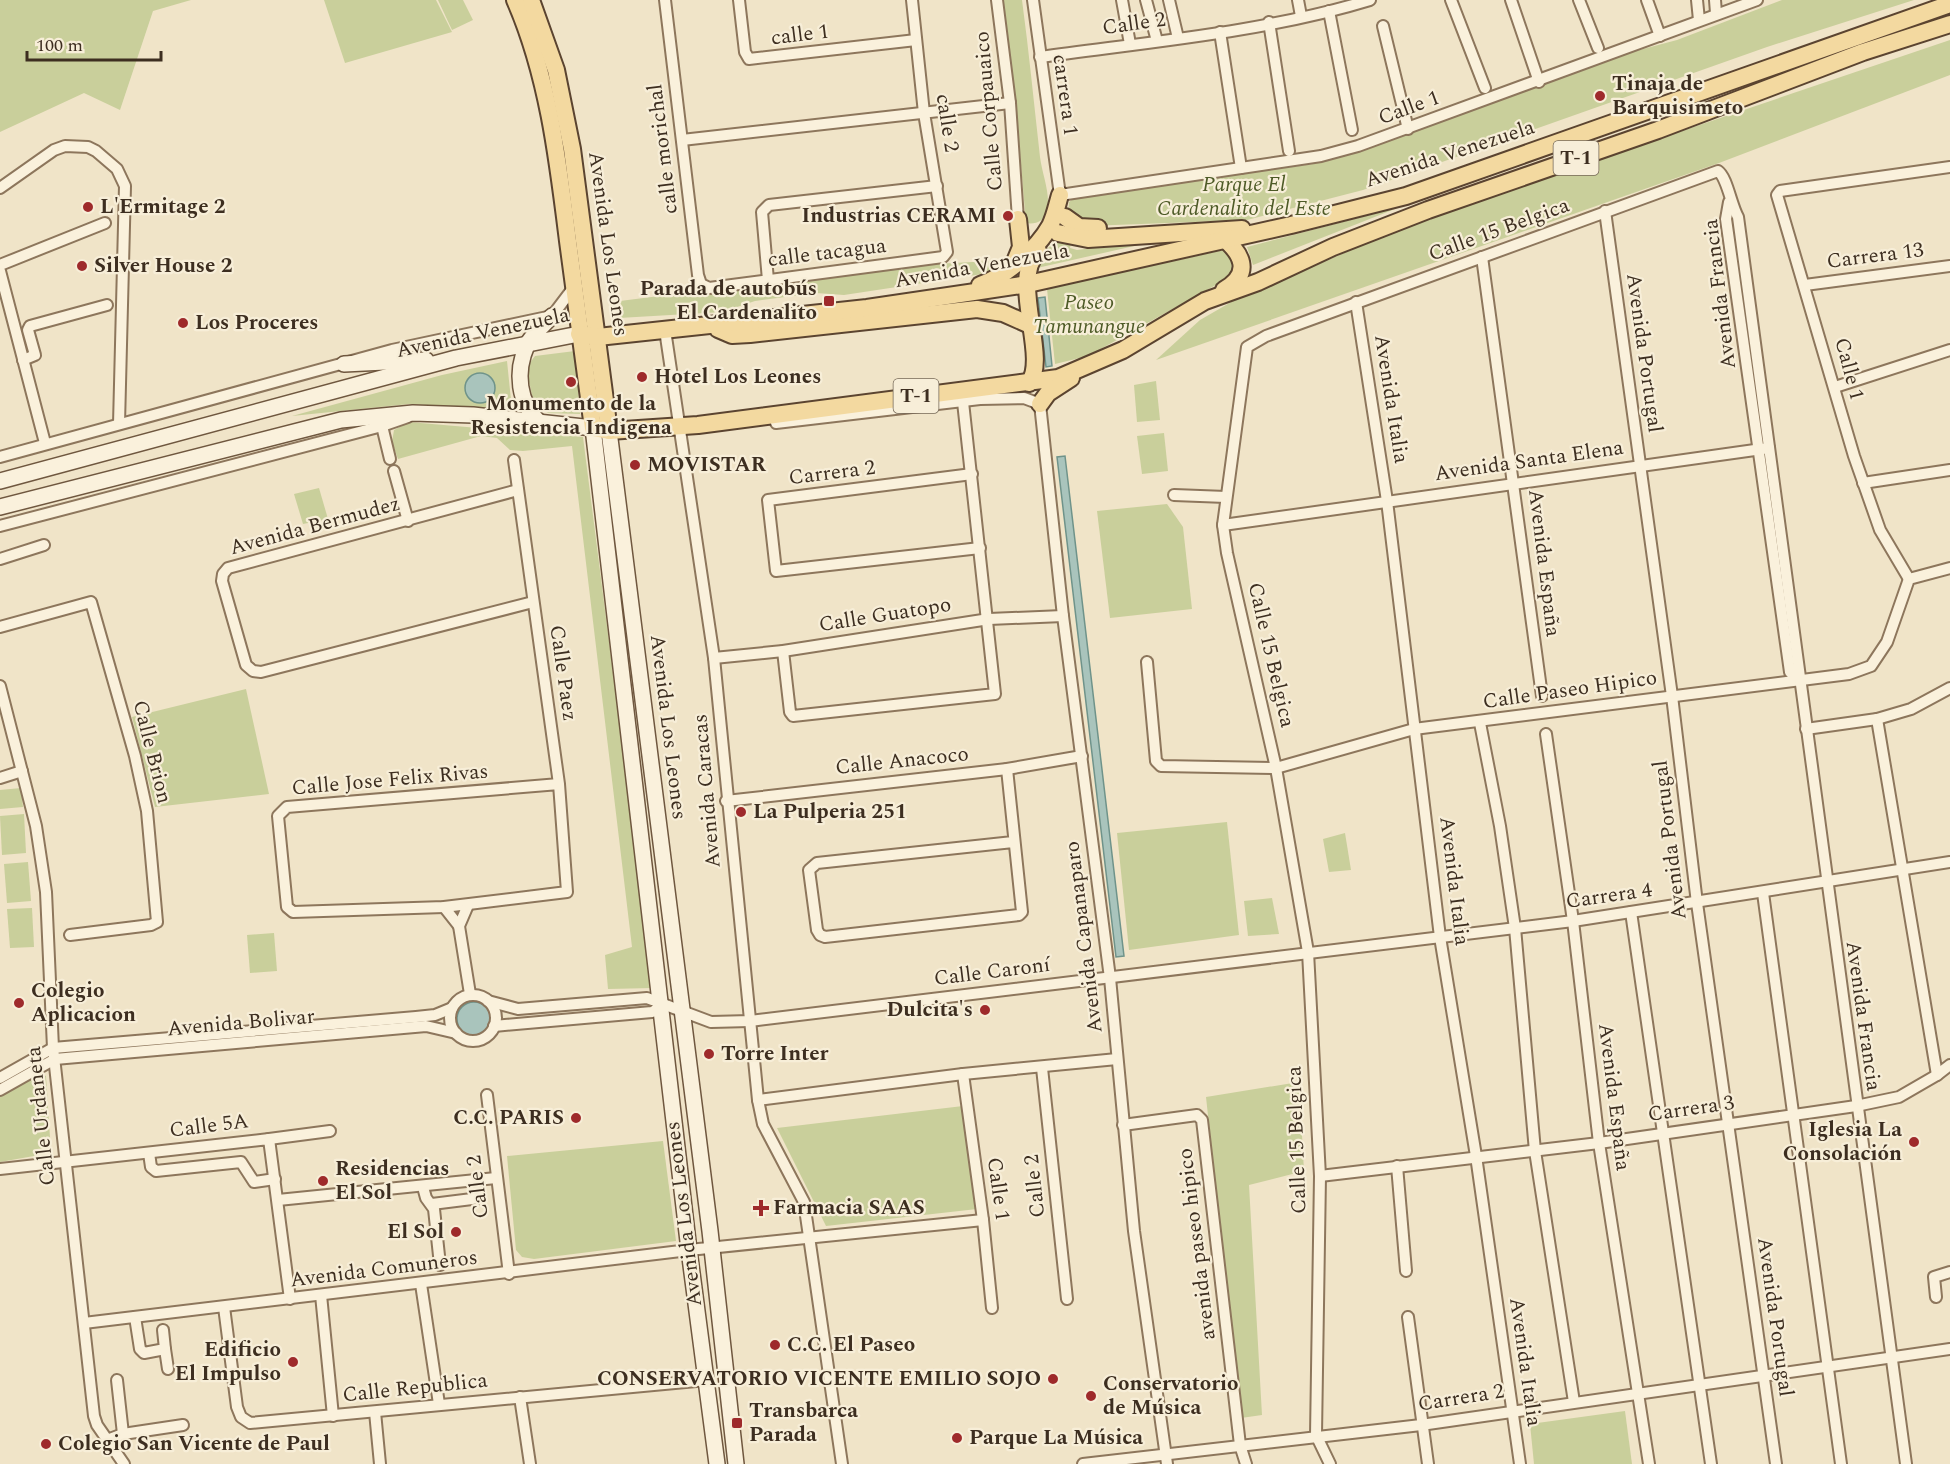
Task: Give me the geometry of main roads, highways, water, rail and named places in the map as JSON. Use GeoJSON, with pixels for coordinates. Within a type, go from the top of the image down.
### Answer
{"type":"FeatureCollection","features":[{"type":"Feature","properties":{"kind":"main road","name":"Avenida Los Leones"},"geometry":{"type":"LineString","coordinates":[[515,0],[525,22],[540,75],[558,164],[579,334],[601,429]]}},
{"type":"Feature","properties":{"kind":"main road","name":"Avenida Los Leones"},"geometry":{"type":"LineString","coordinates":[[531,0],[556,70],[565,115],[598,337],[601,429]]}},
{"type":"Feature","properties":{"kind":"main road","name":"Avenida Venezuela"},"geometry":{"type":"LineString","coordinates":[[579,334],[598,337],[713,326],[867,308],[1028,284],[1213,233],[1291,225],[1406,196],[1950,4]]}},
{"type":"Feature","properties":{"kind":"main road","name":"Avenida Venezuela"},"geometry":{"type":"LineString","coordinates":[[601,429],[698,425],[1058,378],[1094,365],[1205,301],[1258,282],[1334,247],[1428,210],[1658,130],[1863,52],[1950,24]]}},
{"type":"Feature","properties":{"kind":"main road"},"geometry":{"type":"LineString","coordinates":[[867,308],[912,297],[982,285],[997,278],[1012,267],[1049,227],[1060,195],[1065,217],[1073,225],[1089,228],[1146,226],[1213,233],[1238,251],[1242,271],[1232,285],[1205,301]]}},
{"type":"Feature","properties":{"kind":"main road"},"geometry":{"type":"LineString","coordinates":[[1029,383],[1035,374],[1028,284],[1031,258],[1058,233],[1065,217]]}},
{"type":"Feature","properties":{"kind":"main road"},"geometry":{"type":"LineString","coordinates":[[1012,267],[1021,247],[1018,219]]}},
{"type":"Feature","properties":{"kind":"main road"},"geometry":{"type":"LineString","coordinates":[[1058,233],[1088,239],[1213,233]]}},
{"type":"Feature","properties":{"kind":"main road"},"geometry":{"type":"LineString","coordinates":[[713,326],[732,335],[750,334],[977,309],[1003,313],[1030,325]]}},
{"type":"Feature","properties":{"kind":"main road"},"geometry":{"type":"LineString","coordinates":[[1040,404],[1048,393],[1094,365]]}},
{"type":"Feature","properties":{"kind":"water"},"geometry":{"type":"Polygon","coordinates":[[[1045,297],[1052,366],[1046,367],[1038,298],[1045,297]]]}},
{"type":"Feature","properties":{"kind":"water"},"geometry":{"type":"Polygon","coordinates":[[[480,373],[491,377],[495,388],[491,399],[480,403],[469,399],[465,388],[469,377],[480,373]]]}},
{"type":"Feature","properties":{"kind":"water"},"geometry":{"type":"Polygon","coordinates":[[[1065,456],[1124,956],[1116,957],[1057,457],[1065,456]]]}},
{"type":"Feature","properties":{"kind":"water"},"geometry":{"type":"Polygon","coordinates":[[[474,1002],[486,1007],[491,1019],[486,1031],[474,1036],[462,1031],[457,1019],[462,1007],[474,1002]]]}},
{"type":"Feature","properties":{"kind":"place","name":"Tinaja de Barquisimeto"},"geometry":{"type":"Point","coordinates":[1600,96]}},
{"type":"Feature","properties":{"kind":"place","name":"L'Ermitage 2"},"geometry":{"type":"Point","coordinates":[88,207]}},
{"type":"Feature","properties":{"kind":"place","name":"Industrias CERAMI"},"geometry":{"type":"Point","coordinates":[1008,216]}},
{"type":"Feature","properties":{"kind":"place","name":"Silver House 2"},"geometry":{"type":"Point","coordinates":[82,266]}},
{"type":"Feature","properties":{"kind":"place","name":"Parada de autobús El Cardenalito"},"geometry":{"type":"Point","coordinates":[829,301]}},
{"type":"Feature","properties":{"kind":"place","name":"Los Proceres"},"geometry":{"type":"Point","coordinates":[183,323]}},
{"type":"Feature","properties":{"kind":"place","name":"Hotel Los Leones"},"geometry":{"type":"Point","coordinates":[642,377]}},
{"type":"Feature","properties":{"kind":"place","name":"Monumento de la Resistencia Indigena"},"geometry":{"type":"Point","coordinates":[571,382]}},
{"type":"Feature","properties":{"kind":"place","name":"MOVISTAR"},"geometry":{"type":"Point","coordinates":[635,465]}},
{"type":"Feature","properties":{"kind":"place","name":"La Pulperia 251"},"geometry":{"type":"Point","coordinates":[741,812]}},
{"type":"Feature","properties":{"kind":"place","name":"Colegio Aplicacion"},"geometry":{"type":"Point","coordinates":[19,1003]}},
{"type":"Feature","properties":{"kind":"place","name":"Dulcita's"},"geometry":{"type":"Point","coordinates":[985,1010]}},
{"type":"Feature","properties":{"kind":"place","name":"Torre Inter"},"geometry":{"type":"Point","coordinates":[709,1054]}},
{"type":"Feature","properties":{"kind":"place","name":"C.C. PARIS"},"geometry":{"type":"Point","coordinates":[576,1118]}},
{"type":"Feature","properties":{"kind":"place","name":"Iglesia La Consolación"},"geometry":{"type":"Point","coordinates":[1914,1142]}},
{"type":"Feature","properties":{"kind":"place","name":"Residencias El Sol"},"geometry":{"type":"Point","coordinates":[323,1181]}},
{"type":"Feature","properties":{"kind":"place","name":"Farmacia SAAS"},"geometry":{"type":"Point","coordinates":[761,1208]}},
{"type":"Feature","properties":{"kind":"place","name":"El Sol"},"geometry":{"type":"Point","coordinates":[456,1232]}},
{"type":"Feature","properties":{"kind":"place","name":"C.C. El Paseo"},"geometry":{"type":"Point","coordinates":[775,1345]}},
{"type":"Feature","properties":{"kind":"place","name":"Edificio El Impulso"},"geometry":{"type":"Point","coordinates":[293,1362]}},
{"type":"Feature","properties":{"kind":"place","name":"CONSERVATORIO VICENTE EMILIO SOJO"},"geometry":{"type":"Point","coordinates":[1053,1379]}},
{"type":"Feature","properties":{"kind":"place","name":"Conservatorio de Música"},"geometry":{"type":"Point","coordinates":[1091,1396]}},
{"type":"Feature","properties":{"kind":"place","name":"Transbarca Parada"},"geometry":{"type":"Point","coordinates":[737,1423]}},
{"type":"Feature","properties":{"kind":"place","name":"Parque La Música"},"geometry":{"type":"Point","coordinates":[957,1438]}},
{"type":"Feature","properties":{"kind":"place","name":"Colegio San Vicente de Paul"},"geometry":{"type":"Point","coordinates":[46,1444]}},
{"type":"Feature","properties":{"kind":"park label","name":"Parque El Cardenalito del Este"},"geometry":{"type":"Point","coordinates":[1244,197]}},
{"type":"Feature","properties":{"kind":"park label","name":"Paseo Tamunangue"},"geometry":{"type":"Point","coordinates":[1089,315]}}]}
